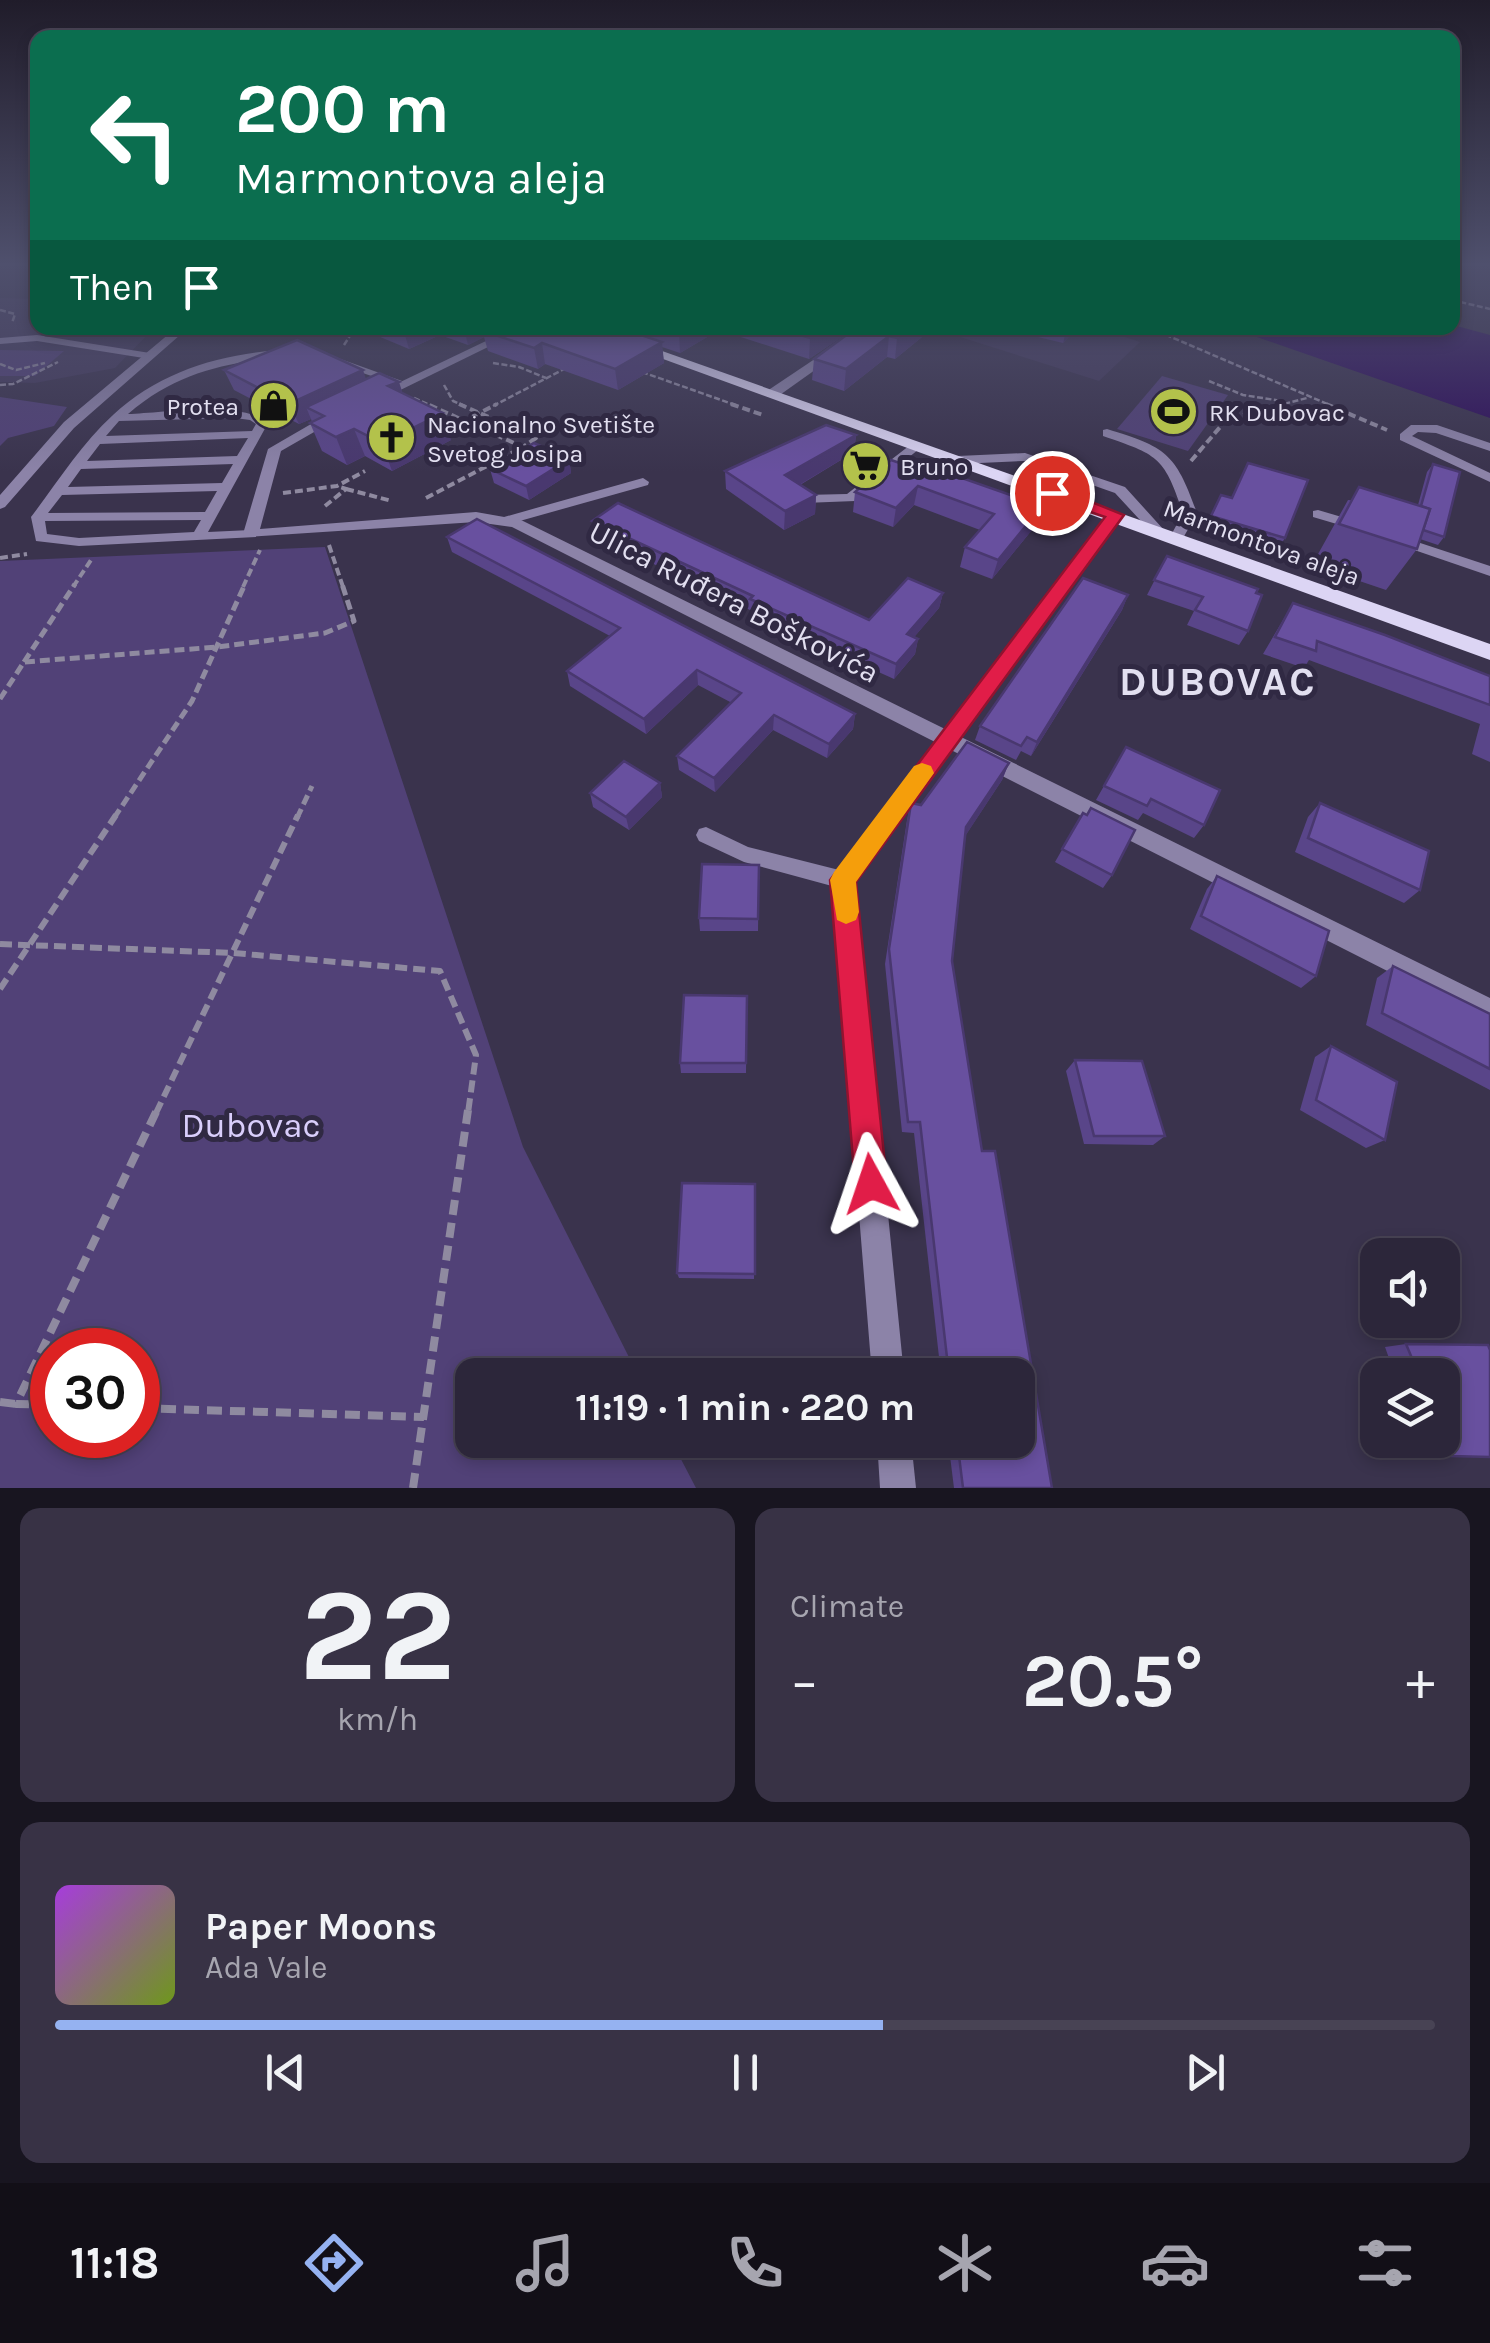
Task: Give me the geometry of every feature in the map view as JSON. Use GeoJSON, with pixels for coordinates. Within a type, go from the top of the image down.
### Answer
{"type":"FeatureCollection","features":[{"type":"Feature","properties":{"kind":"main road","name":"Marmontova aleja"},"geometry":{"type":"LineString","coordinates":[[616,335],[1490,652]]}},
{"type":"Feature","properties":{"kind":"street"},"geometry":{"type":"LineString","coordinates":[[0,504],[69,425],[174,335]]}},
{"type":"Feature","properties":{"kind":"street"},"geometry":{"type":"LineString","coordinates":[[255,539],[276,449],[298,433],[507,335]]}},
{"type":"Feature","properties":{"kind":"street"},"geometry":{"type":"LineString","coordinates":[[772,394],[858,335]]}},
{"type":"Feature","properties":{"kind":"street"},"geometry":{"type":"LineString","coordinates":[[886,1358],[843,880],[1116,515]]}},
{"type":"Feature","properties":{"kind":"street","name":"Ulica Ruđera Boškovića"},"geometry":{"type":"LineString","coordinates":[[255,539],[476,518],[508,520],[1490,1011]]}},
{"type":"Feature","properties":{"kind":"street"},"geometry":{"type":"LineString","coordinates":[[896,1458],[898,1488]]}},
{"type":"Feature","properties":{"kind":"lane"},"geometry":{"type":"LineString","coordinates":[[0,341],[37,338],[150,356]]}},
{"type":"Feature","properties":{"kind":"lane"},"geometry":{"type":"LineString","coordinates":[[255,539],[41,538],[38,517],[116,418],[157,387],[190,371],[225,360],[302,353],[359,366],[398,386]]}},
{"type":"Feature","properties":{"kind":"lane"},"geometry":{"type":"LineString","coordinates":[[116,418],[235,414],[254,417],[262,423],[198,537]]}},
{"type":"Feature","properties":{"kind":"lane"},"geometry":{"type":"LineString","coordinates":[[1490,447],[1438,429],[1415,428],[1404,438],[1490,478]]}},
{"type":"Feature","properties":{"kind":"lane"},"geometry":{"type":"LineString","coordinates":[[1108,433],[1173,462],[1190,513],[1177,538]]}},
{"type":"Feature","properties":{"kind":"lane"},"geometry":{"type":"LineString","coordinates":[[98,440],[256,434]]}},
{"type":"Feature","properties":{"kind":"lane"},"geometry":{"type":"LineString","coordinates":[[804,499],[850,498],[918,446]]}},
{"type":"Feature","properties":{"kind":"lane"},"geometry":{"type":"LineString","coordinates":[[958,460],[1024,457],[1120,490],[1157,530]]}},
{"type":"Feature","properties":{"kind":"lane"},"geometry":{"type":"LineString","coordinates":[[80,465],[242,460]]}},
{"type":"Feature","properties":{"kind":"lane"},"geometry":{"type":"LineString","coordinates":[[508,520],[643,482]]}},
{"type":"Feature","properties":{"kind":"lane"},"geometry":{"type":"LineString","coordinates":[[60,490],[224,488]]}},
{"type":"Feature","properties":{"kind":"lane","name":"Marmontova aleja"},"geometry":{"type":"LineString","coordinates":[[1318,514],[1490,571]]}},
{"type":"Feature","properties":{"kind":"lane"},"geometry":{"type":"LineString","coordinates":[[38,517],[210,516]]}},
{"type":"Feature","properties":{"kind":"lane"},"geometry":{"type":"LineString","coordinates":[[706,834],[744,854],[843,880]]}},
{"type":"Feature","properties":{"kind":"path"},"geometry":{"type":"LineString","coordinates":[[1166,335],[1404,438]]}},
{"type":"Feature","properties":{"kind":"path"},"geometry":{"type":"LineString","coordinates":[[0,364],[16,370],[66,359],[13,384],[0,385]]}},
{"type":"Feature","properties":{"kind":"path"},"geometry":{"type":"LineString","coordinates":[[462,422],[576,362]]}},
{"type":"Feature","properties":{"kind":"path"},"geometry":{"type":"LineString","coordinates":[[487,363],[505,363],[546,378]]}},
{"type":"Feature","properties":{"kind":"path"},"geometry":{"type":"LineString","coordinates":[[423,500],[536,438],[478,414],[446,394],[444,385],[450,377]]}},
{"type":"Feature","properties":{"kind":"path"},"geometry":{"type":"LineString","coordinates":[[1209,381],[1243,395],[1290,402]]}},
{"type":"Feature","properties":{"kind":"path"},"geometry":{"type":"LineString","coordinates":[[398,386],[462,422],[523,447]]}},
{"type":"Feature","properties":{"kind":"path"},"geometry":{"type":"LineString","coordinates":[[1176,473],[1201,453],[1227,420],[1310,397]]}},
{"type":"Feature","properties":{"kind":"path"},"geometry":{"type":"LineString","coordinates":[[270,494],[308,493],[337,486],[364,470]]}},
{"type":"Feature","properties":{"kind":"path"},"geometry":{"type":"LineString","coordinates":[[346,490],[394,502]]}},
{"type":"Feature","properties":{"kind":"path"},"geometry":{"type":"LineString","coordinates":[[0,988],[192,701],[260,550],[255,539]]}},
{"type":"Feature","properties":{"kind":"path"},"geometry":{"type":"LineString","coordinates":[[24,662],[216,647],[325,633],[354,621],[327,539]]}},
{"type":"Feature","properties":{"kind":"path"},"geometry":{"type":"LineString","coordinates":[[1,696],[104,541]]}},
{"type":"Feature","properties":{"kind":"path"},"geometry":{"type":"LineString","coordinates":[[16,1404],[312,786]]}},
{"type":"Feature","properties":{"kind":"path"},"geometry":{"type":"LineString","coordinates":[[0,944],[233,953],[440,970],[476,1055],[413,1488]]}},
{"type":"Feature","properties":{"kind":"path"},"geometry":{"type":"LineString","coordinates":[[0,1402],[30,1404]]}},
{"type":"Feature","properties":{"kind":"path"},"geometry":{"type":"LineString","coordinates":[[160,1409],[424,1417]]}},
{"type":"Feature","properties":{"kind":"shaded area"},"geometry":{"type":"Polygon","coordinates":[[[0,332],[147,335],[115,368],[35,383],[0,382],[0,332]]]}},
{"type":"Feature","properties":{"kind":"shaded area"},"geometry":{"type":"Polygon","coordinates":[[[1118,335],[1140,342],[1099,381],[957,336],[1118,335]]]}},
{"type":"Feature","properties":{"kind":"shaded area"},"geometry":{"type":"Polygon","coordinates":[[[1251,335],[1490,335],[1490,418],[1251,335]]]}},
{"type":"Feature","properties":{"kind":"green space"},"geometry":{"type":"Polygon","coordinates":[[[0,350],[64,351],[35,376],[0,376],[0,350]]]}},
{"type":"Feature","properties":{"kind":"green space","name":"RK Dubovac"},"geometry":{"type":"Polygon","coordinates":[[[1162,376],[1228,395],[1188,451],[1117,429],[1162,376]]]}},
{"type":"Feature","properties":{"kind":"green space"},"geometry":{"type":"Polygon","coordinates":[[[0,397],[67,407],[54,426],[8,438],[0,446],[0,397]]]}},
{"type":"Feature","properties":{"kind":"green space","name":"Dubovac"},"geometry":{"type":"Polygon","coordinates":[[[325,547],[523,1147],[629,1358],[455,1358],[455,1458],[680,1458],[696,1488],[0,1488],[0,561],[325,547]]]}},
{"type":"Feature","properties":{"kind":"building"},"geometry":{"type":"Polygon","coordinates":[[[495,335],[641,335],[662,342],[615,369],[542,343],[534,348],[495,335]]]}},
{"type":"Feature","properties":{"kind":"building"},"geometry":{"type":"Polygon","coordinates":[[[847,335],[901,335],[889,336],[846,369],[814,359],[847,335]]]}},
{"type":"Feature","properties":{"kind":"building"},"geometry":{"type":"Polygon","coordinates":[[[297,340],[363,370],[289,404],[224,370],[297,340]]]}},
{"type":"Feature","properties":{"kind":"building"},"geometry":{"type":"Polygon","coordinates":[[[379,373],[399,382],[388,386],[443,413],[382,443],[354,429],[336,437],[310,423],[324,416],[306,407],[379,373]]]}},
{"type":"Feature","properties":{"kind":"building"},"geometry":{"type":"Polygon","coordinates":[[[826,425],[856,435],[785,475],[816,495],[785,511],[725,471],[826,425]]]}},
{"type":"Feature","properties":{"kind":"building"},"geometry":{"type":"Polygon","coordinates":[[[534,443],[569,459],[526,486],[490,469],[534,443]]]}},
{"type":"Feature","properties":{"kind":"building"},"geometry":{"type":"Polygon","coordinates":[[[891,460],[920,470],[922,464],[1042,506],[998,560],[965,547],[994,514],[918,486],[896,508],[855,492],[891,460]]]}},
{"type":"Feature","properties":{"kind":"building"},"geometry":{"type":"Polygon","coordinates":[[[1248,463],[1308,480],[1285,538],[1211,516],[1221,495],[1232,498],[1248,463]]]}},
{"type":"Feature","properties":{"kind":"building"},"geometry":{"type":"Polygon","coordinates":[[[1433,464],[1460,472],[1444,537],[1423,530],[1430,509],[1421,506],[1433,464]]]}},
{"type":"Feature","properties":{"kind":"building"},"geometry":{"type":"Polygon","coordinates":[[[1359,487],[1430,509],[1417,549],[1339,524],[1359,487]]]}},
{"type":"Feature","properties":{"kind":"building"},"geometry":{"type":"Polygon","coordinates":[[[618,503],[869,620],[908,578],[943,593],[907,634],[918,639],[896,664],[750,599],[753,596],[592,521],[618,503]]]}},
{"type":"Feature","properties":{"kind":"building"},"geometry":{"type":"Polygon","coordinates":[[[477,519],[855,714],[829,744],[774,715],[714,778],[677,756],[741,693],[697,670],[644,719],[567,671],[620,628],[447,537],[477,519]]]}},
{"type":"Feature","properties":{"kind":"building"},"geometry":{"type":"Polygon","coordinates":[[[1167,556],[1258,589],[1256,593],[1262,595],[1248,631],[1195,610],[1203,597],[1154,580],[1167,556]]]}},
{"type":"Feature","properties":{"kind":"building"},"geometry":{"type":"Polygon","coordinates":[[[1083,578],[1128,595],[1037,742],[1027,737],[1021,746],[980,726],[1083,578]]]}},
{"type":"Feature","properties":{"kind":"building"},"geometry":{"type":"Polygon","coordinates":[[[1293,603],[1490,676],[1490,705],[1317,641],[1316,651],[1275,637],[1293,603]]]}},
{"type":"Feature","properties":{"kind":"building"},"geometry":{"type":"Polygon","coordinates":[[[967,742],[1009,763],[966,827],[952,961],[982,1151],[995,1151],[1030,1358],[947,1358],[920,1122],[908,1122],[889,949],[911,803],[921,805],[967,742]]]}},
{"type":"Feature","properties":{"kind":"building"},"geometry":{"type":"Polygon","coordinates":[[[1126,747],[1220,790],[1204,825],[1151,799],[1147,806],[1104,786],[1126,747]]]}},
{"type":"Feature","properties":{"kind":"building"},"geometry":{"type":"Polygon","coordinates":[[[624,761],[660,783],[626,817],[590,793],[624,761]]]}},
{"type":"Feature","properties":{"kind":"building"},"geometry":{"type":"Polygon","coordinates":[[[1320,803],[1429,851],[1420,890],[1308,838],[1320,803]]]}},
{"type":"Feature","properties":{"kind":"building"},"geometry":{"type":"Polygon","coordinates":[[[1091,808],[1135,830],[1112,875],[1062,849],[1083,813],[1087,815],[1091,808]]]}},
{"type":"Feature","properties":{"kind":"building"},"geometry":{"type":"Polygon","coordinates":[[[702,864],[759,865],[758,919],[699,918],[702,864]]]}},
{"type":"Feature","properties":{"kind":"building"},"geometry":{"type":"Polygon","coordinates":[[[1217,876],[1329,931],[1316,976],[1201,916],[1217,876]]]}},
{"type":"Feature","properties":{"kind":"building"},"geometry":{"type":"Polygon","coordinates":[[[1393,966],[1490,1014],[1490,1069],[1382,1013],[1393,966]]]}},
{"type":"Feature","properties":{"kind":"building"},"geometry":{"type":"Polygon","coordinates":[[[684,995],[747,996],[746,1063],[680,1063],[684,995]]]}},
{"type":"Feature","properties":{"kind":"building"},"geometry":{"type":"Polygon","coordinates":[[[1331,1046],[1397,1082],[1385,1140],[1316,1100],[1331,1046]]]}},
{"type":"Feature","properties":{"kind":"building"},"geometry":{"type":"Polygon","coordinates":[[[1075,1060],[1142,1061],[1165,1136],[1094,1136],[1075,1060]]]}},
{"type":"Feature","properties":{"kind":"building"},"geometry":{"type":"Polygon","coordinates":[[[682,1183],[755,1184],[755,1274],[677,1273],[682,1183]]]}},
{"type":"Feature","properties":{"kind":"building"},"geometry":{"type":"Polygon","coordinates":[[[1406,1344],[1488,1345],[1490,1457],[1460,1456],[1460,1358],[1412,1358],[1406,1344]]]}},
{"type":"Feature","properties":{"kind":"building"},"geometry":{"type":"Polygon","coordinates":[[[1035,1387],[1052,1488],[963,1488],[959,1458],[1035,1458],[1035,1387]]]}},
{"type":"Feature","properties":{"kind":"slow traffic"},"geometry":{"type":"LineString","coordinates":[[846,912],[843,880],[922,773]]}},
{"type":"Feature","properties":{"kind":"place","name":"Protea"},"geometry":{"type":"Point","coordinates":[274,406]}},
{"type":"Feature","properties":{"kind":"place","name":"RK Dubovac"},"geometry":{"type":"Point","coordinates":[1174,412]}},
{"type":"Feature","properties":{"kind":"place","name":"Nacionalno Svetište Svetog Josipa"},"geometry":{"type":"Point","coordinates":[392,438]}},
{"type":"Feature","properties":{"kind":"place","name":"Bruno"},"geometry":{"type":"Point","coordinates":[865,466]}},
{"type":"Feature","properties":{"kind":"district","name":"DUBOVAC"},"geometry":{"type":"Point","coordinates":[1218,681]}},
{"type":"Feature","properties":{"kind":"route"},"geometry":{"type":"LineString","coordinates":[[871,1184],[843,880],[1116,515],[1052,493]]}}]}
